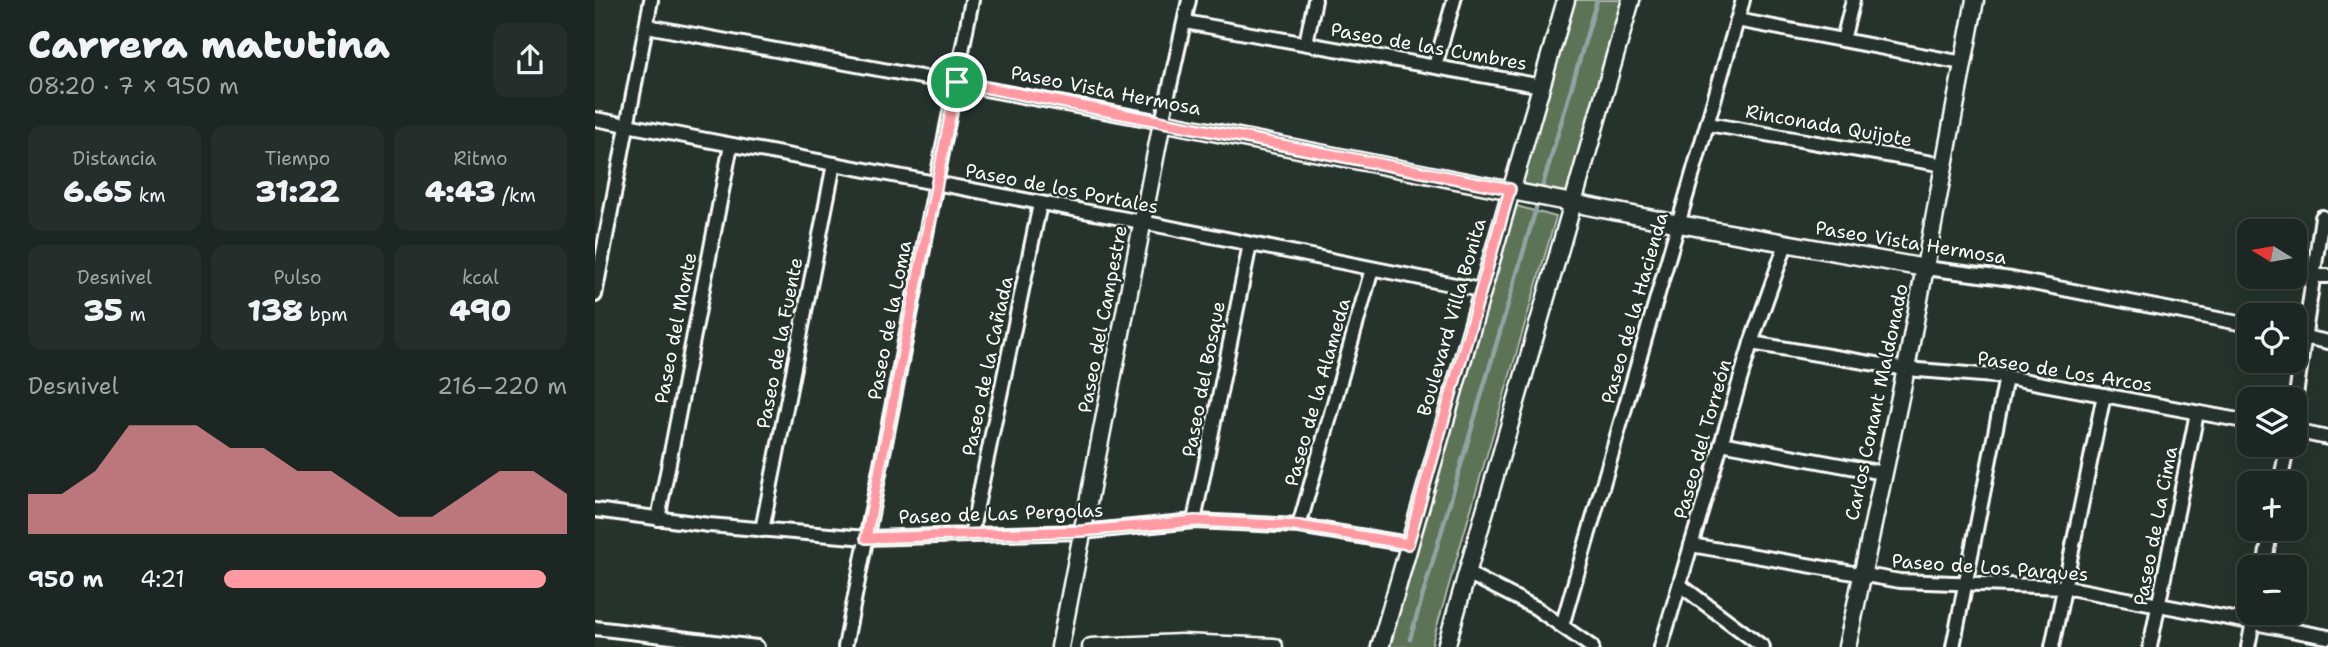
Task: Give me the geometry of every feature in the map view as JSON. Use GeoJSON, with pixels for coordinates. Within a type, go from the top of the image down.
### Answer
{"type":"FeatureCollection","features":[{"type":"Feature","properties":{"kind":"street"},"geometry":{"type":"LineString","coordinates":[[595,295],[651,0]]}},
{"type":"Feature","properties":{"kind":"street","name":"Paseo de la Loma"},"geometry":{"type":"LineString","coordinates":[[845,647],[972,0]]}},
{"type":"Feature","properties":{"kind":"street","name":"Paseo del Campestre"},"geometry":{"type":"LineString","coordinates":[[1060,647],[1142,222],[1189,0]]}},
{"type":"Feature","properties":{"kind":"street"},"geometry":{"type":"LineString","coordinates":[[1306,43],[1315,0]]}},
{"type":"Feature","properties":{"kind":"street"},"geometry":{"type":"LineString","coordinates":[[1435,66],[1454,0]]}},
{"type":"Feature","properties":{"kind":"street","name":"Boulevard Villa Bonita"},"geometry":{"type":"LineString","coordinates":[[1380,647],[1566,0]]}},
{"type":"Feature","properties":{"kind":"street"},"geometry":{"type":"LineString","coordinates":[[1446,647],[1569,202],[1631,0]]}},
{"type":"Feature","properties":{"kind":"street","name":"Paseo de la Hacienda"},"geometry":{"type":"LineString","coordinates":[[1562,626],[1743,0]]}},
{"type":"Feature","properties":{"kind":"street"},"geometry":{"type":"LineString","coordinates":[[1843,40],[1853,0]]}},
{"type":"Feature","properties":{"kind":"street","name":"Carlos Conant Maldonado"},"geometry":{"type":"LineString","coordinates":[[1847,647],[1906,369],[1975,0]]}},
{"type":"Feature","properties":{"kind":"street"},"geometry":{"type":"LineString","coordinates":[[1737,20],[1963,63]]}},
{"type":"Feature","properties":{"kind":"street","name":"Paseo de las Cumbres"},"geometry":{"type":"LineString","coordinates":[[1185,22],[1542,86]]}},
{"type":"Feature","properties":{"kind":"street","name":"Paseo Vista Hermosa"},"geometry":{"type":"LineString","coordinates":[[647,26],[957,82],[1786,244],[1925,268],[2012,279],[2237,323]]}},
{"type":"Feature","properties":{"kind":"street","name":"Paseo de los Portales"},"geometry":{"type":"LineString","coordinates":[[595,119],[1142,222],[1481,290]]}},
{"type":"Feature","properties":{"kind":"street","name":"Rinconada Quijote"},"geometry":{"type":"LineString","coordinates":[[1708,124],[1944,165]]}},
{"type":"Feature","properties":{"kind":"street","name":"Paseo del Monte"},"geometry":{"type":"LineString","coordinates":[[658,519],[731,145]]}},
{"type":"Feature","properties":{"kind":"street","name":"Paseo de la Fuente"},"geometry":{"type":"LineString","coordinates":[[762,530],[834,164]]}},
{"type":"Feature","properties":{"kind":"street","name":"Paseo de la Cañada"},"geometry":{"type":"LineString","coordinates":[[971,535],[1040,204]]}},
{"type":"Feature","properties":{"kind":"street"},"geometry":{"type":"LineString","coordinates":[[2307,306],[2322,217]]}},
{"type":"Feature","properties":{"kind":"street","name":"Paseo del Bosque"},"geometry":{"type":"LineString","coordinates":[[1195,521],[1250,244]]}},
{"type":"Feature","properties":{"kind":"street","name":"Paseo del Torreón"},"geometry":{"type":"LineString","coordinates":[[1661,647],[1751,343],[1786,244]]}},
{"type":"Feature","properties":{"kind":"street","name":"Paseo de la Alameda"},"geometry":{"type":"LineString","coordinates":[[1299,526],[1372,269]]}},
{"type":"Feature","properties":{"kind":"street"},"geometry":{"type":"LineString","coordinates":[[2314,276],[2328,276]]}},
{"type":"Feature","properties":{"kind":"street"},"geometry":{"type":"LineString","coordinates":[[2307,338],[2328,342]]}},
{"type":"Feature","properties":{"kind":"street","name":"Paseo de Los Arcos"},"geometry":{"type":"LineString","coordinates":[[1751,343],[1906,369],[2006,377],[2237,420]]}},
{"type":"Feature","properties":{"kind":"street"},"geometry":{"type":"LineString","coordinates":[[1953,647],[2006,377]]}},
{"type":"Feature","properties":{"kind":"street"},"geometry":{"type":"LineString","coordinates":[[2052,647],[2104,395]]}},
{"type":"Feature","properties":{"kind":"street","name":"Paseo de La Cima"},"geometry":{"type":"LineString","coordinates":[[2150,647],[2197,412]]}},
{"type":"Feature","properties":{"kind":"street"},"geometry":{"type":"LineString","coordinates":[[2307,434],[2328,438]]}},
{"type":"Feature","properties":{"kind":"street"},"geometry":{"type":"LineString","coordinates":[[1721,443],[1883,473]]}},
{"type":"Feature","properties":{"kind":"street","name":"Paseo de Las Pergolas"},"geometry":{"type":"LineString","coordinates":[[595,510],[762,530],[866,538],[1082,531],[1195,521],[1299,526],[1408,544]]}},
{"type":"Feature","properties":{"kind":"street","name":"Paseo de Los Parques"},"geometry":{"type":"LineString","coordinates":[[1691,545],[1863,577],[1965,586],[2064,587],[2237,615]]}},
{"type":"Feature","properties":{"kind":"street"},"geometry":{"type":"LineString","coordinates":[[1467,573],[1536,608],[1592,647]]}},
{"type":"Feature","properties":{"kind":"street"},"geometry":{"type":"LineString","coordinates":[[1680,585],[1763,647]]}},
{"type":"Feature","properties":{"kind":"street"},"geometry":{"type":"LineString","coordinates":[[2248,647],[2252,625]]}},
{"type":"Feature","properties":{"kind":"street","name":"Paseo de Los Parques"},"geometry":{"type":"LineString","coordinates":[[2284,625],[2328,637]]}},
{"type":"Feature","properties":{"kind":"street"},"geometry":{"type":"LineString","coordinates":[[595,628],[694,642],[757,647]]}},
{"type":"Feature","properties":{"kind":"street"},"geometry":{"type":"LineString","coordinates":[[1091,647],[1181,643],[1274,647]]}},
{"type":"Feature","properties":{"kind":"green space"},"geometry":{"type":"Polygon","coordinates":[[[1573,0],[1622,0],[1567,191],[1560,194],[1519,184],[1573,0]]]}},
{"type":"Feature","properties":{"kind":"green space"},"geometry":{"type":"Polygon","coordinates":[[[1513,205],[1556,217],[1431,647],[1385,647],[1513,205]]]}},
{"type":"Feature","properties":{"kind":"waterway"},"geometry":{"type":"LineString","coordinates":[[1410,639],[1597,0]]}},
{"type":"Feature","properties":{"kind":"route"},"geometry":{"type":"LineString","coordinates":[[957,82],[1510,189],[1408,544],[1299,526],[1231,521],[1143,524],[1082,531],[866,538],[957,82]]}}]}
